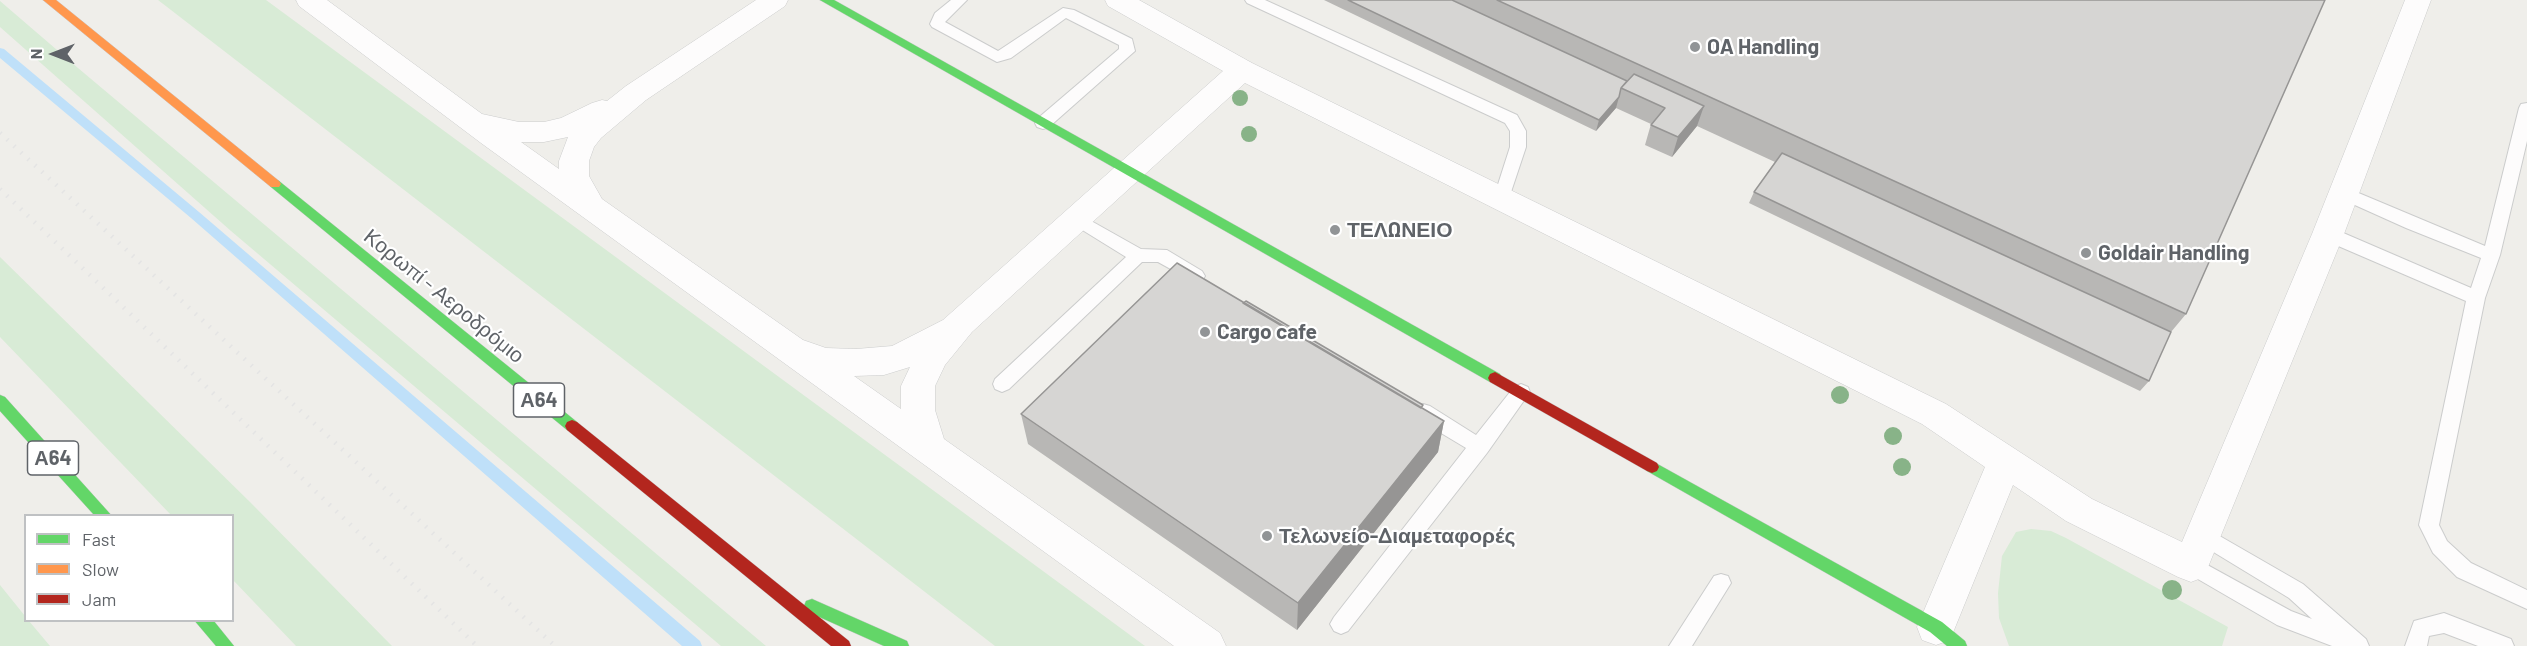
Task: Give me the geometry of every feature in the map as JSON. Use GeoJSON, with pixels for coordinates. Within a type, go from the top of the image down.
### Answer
{"type":"FeatureCollection","features":[{"type":"Feature","properties":{"kind":"main road","name":"Κορωπί - Αεροδρόμιο"},"geometry":{"type":"LineString","coordinates":[[49,0],[843,646]]}},
{"type":"Feature","properties":{"kind":"main road"},"geometry":{"type":"LineString","coordinates":[[826,0],[848,4],[1043,123],[1521,392],[1947,637]]}},
{"type":"Feature","properties":{"kind":"main road","name":"Α64"},"geometry":{"type":"LineString","coordinates":[[0,401],[103,514]]}},
{"type":"Feature","properties":{"kind":"main road"},"geometry":{"type":"LineString","coordinates":[[769,586],[901,646]]}},
{"type":"Feature","properties":{"kind":"main road"},"geometry":{"type":"LineString","coordinates":[[203,622],[226,646]]}},
{"type":"Feature","properties":{"kind":"street"},"geometry":{"type":"LineString","coordinates":[[309,0],[591,208],[1206,646]]}},
{"type":"Feature","properties":{"kind":"street"},"geometry":{"type":"LineString","coordinates":[[591,208],[574,176],[574,161],[580,143],[591,130],[636,93],[775,0]]}},
{"type":"Feature","properties":{"kind":"street"},"geometry":{"type":"LineString","coordinates":[[1118,0],[1242,70],[1934,414],[2079,510],[2197,551],[2328,234],[2418,0]]}},
{"type":"Feature","properties":{"kind":"street"},"geometry":{"type":"LineString","coordinates":[[929,449],[918,410],[918,386],[932,357],[960,323],[1242,70]]}},
{"type":"Feature","properties":{"kind":"street"},"geometry":{"type":"LineString","coordinates":[[472,122],[519,132],[544,132],[568,127],[636,93]]}},
{"type":"Feature","properties":{"kind":"street"},"geometry":{"type":"LineString","coordinates":[[781,343],[824,360],[856,363],[884,361],[900,357],[960,323]]}},
{"type":"Feature","properties":{"kind":"street"},"geometry":{"type":"LineString","coordinates":[[1947,637],[2005,461]]}},
{"type":"Feature","properties":{"kind":"lane"},"geometry":{"type":"LineString","coordinates":[[960,0],[940,16],[937,24],[997,57],[1006,54],[1063,12],[1069,12],[1127,43],[1127,51],[1043,123]]}},
{"type":"Feature","properties":{"kind":"lane"},"geometry":{"type":"LineString","coordinates":[[1252,0],[1510,118],[1518,131],[1518,147],[1502,200]]}},
{"type":"Feature","properties":{"kind":"lane"},"geometry":{"type":"LineString","coordinates":[[2527,108],[2491,255],[2476,298],[2429,525],[2440,547],[2464,570],[2527,600]]}},
{"type":"Feature","properties":{"kind":"lane"},"geometry":{"type":"LineString","coordinates":[[2343,193],[2412,224],[2491,255]]}},
{"type":"Feature","properties":{"kind":"lane"},"geometry":{"type":"LineString","coordinates":[[1077,219],[1138,256],[1161,255],[1210,285]]}},
{"type":"Feature","properties":{"kind":"lane"},"geometry":{"type":"LineString","coordinates":[[2328,234],[2476,298]]}},
{"type":"Feature","properties":{"kind":"lane"},"geometry":{"type":"LineString","coordinates":[[1002,384],[1138,256]]}},
{"type":"Feature","properties":{"kind":"lane"},"geometry":{"type":"LineString","coordinates":[[1341,624],[1521,392]]}},
{"type":"Feature","properties":{"kind":"lane"},"geometry":{"type":"LineString","coordinates":[[1410,405],[1480,447]]}},
{"type":"Feature","properties":{"kind":"lane"},"geometry":{"type":"LineString","coordinates":[[2197,551],[2284,618],[2358,646]]}},
{"type":"Feature","properties":{"kind":"lane"},"geometry":{"type":"LineString","coordinates":[[2197,551],[2296,591],[2358,646]]}},
{"type":"Feature","properties":{"kind":"lane"},"geometry":{"type":"LineString","coordinates":[[1680,646],[1721,583]]}},
{"type":"Feature","properties":{"kind":"lane"},"geometry":{"type":"LineString","coordinates":[[2416,646],[2421,628],[2444,623],[2503,646]]}},
{"type":"Feature","properties":{"kind":"green space"},"geometry":{"type":"Polygon","coordinates":[[[158,0],[266,0],[1145,646],[995,646],[158,0]]]}},
{"type":"Feature","properties":{"kind":"green space"},"geometry":{"type":"Polygon","coordinates":[[[0,1],[766,646],[721,646],[231,231],[0,27],[0,1]]]}},
{"type":"Feature","properties":{"kind":"green space"},"geometry":{"type":"Polygon","coordinates":[[[0,257],[250,502],[392,646],[296,646],[234,581],[234,514],[170,514],[0,337],[0,257]]]}},
{"type":"Feature","properties":{"kind":"green space"},"geometry":{"type":"Polygon","coordinates":[[[2031,529],[2051,531],[2066,538],[2228,627],[2222,646],[2009,646],[1999,618],[1998,593],[2002,556],[2016,532],[2031,529]]]}},
{"type":"Feature","properties":{"kind":"green space"},"geometry":{"type":"Polygon","coordinates":[[[0,585],[24,615],[24,622],[30,622],[50,646],[0,646],[0,585]]]}},
{"type":"Feature","properties":{"kind":"building"},"geometry":{"type":"Polygon","coordinates":[[[1348,0],[1452,0],[1627,81],[1621,88],[1619,97],[1599,120],[1348,0]]]}},
{"type":"Feature","properties":{"kind":"building","name":"Goldair Handling"},"geometry":{"type":"Polygon","coordinates":[[[1497,0],[2325,0],[2186,314],[1497,0]]]}},
{"type":"Feature","properties":{"kind":"building"},"geometry":{"type":"Polygon","coordinates":[[[1634,74],[1704,106],[1678,137],[1651,125],[1665,108],[1621,88],[1634,74]]]}},
{"type":"Feature","properties":{"kind":"building"},"geometry":{"type":"Polygon","coordinates":[[[1782,153],[2171,332],[2149,381],[1754,192],[1782,153]]]}},
{"type":"Feature","properties":{"kind":"building","name":"Τελωνείο-Διαμεταφορές"},"geometry":{"type":"Polygon","coordinates":[[[1177,263],[1444,421],[1298,603],[1021,414],[1177,263]]]}},
{"type":"Feature","properties":{"kind":"building"},"geometry":{"type":"Polygon","coordinates":[[[1246,301],[1423,405],[1421,408],[1243,303],[1246,301]]]}},
{"type":"Feature","properties":{"kind":"waterway"},"geometry":{"type":"LineString","coordinates":[[0,52],[195,215],[694,646]]}},
{"type":"Feature","properties":{"kind":"railway"},"geometry":{"type":"LineString","coordinates":[[0,133],[555,646]]}},
{"type":"Feature","properties":{"kind":"railway"},"geometry":{"type":"LineString","coordinates":[[0,189],[477,646]]}},
{"type":"Feature","properties":{"kind":"traffic: fast"},"geometry":{"type":"LineString","coordinates":[[826,0],[1495,378]]}},
{"type":"Feature","properties":{"kind":"traffic: fast"},"geometry":{"type":"LineString","coordinates":[[275,184],[572,426]]}},
{"type":"Feature","properties":{"kind":"traffic: fast"},"geometry":{"type":"LineString","coordinates":[[0,401],[103,514]]}},
{"type":"Feature","properties":{"kind":"traffic: fast"},"geometry":{"type":"LineString","coordinates":[[1652,467],[1936,627],[1959,646]]}},
{"type":"Feature","properties":{"kind":"traffic: fast"},"geometry":{"type":"LineString","coordinates":[[812,606],[901,646]]}},
{"type":"Feature","properties":{"kind":"traffic: fast"},"geometry":{"type":"LineString","coordinates":[[204,622],[226,646]]}},
{"type":"Feature","properties":{"kind":"traffic: slow"},"geometry":{"type":"LineString","coordinates":[[49,0],[275,184]]}},
{"type":"Feature","properties":{"kind":"traffic: jam"},"geometry":{"type":"LineString","coordinates":[[1495,378],[1652,467]]}},
{"type":"Feature","properties":{"kind":"traffic: jam"},"geometry":{"type":"LineString","coordinates":[[572,426],[843,646]]}},
{"type":"Feature","properties":{"kind":"place","name":"OA Handling"},"geometry":{"type":"Point","coordinates":[1695,47]}},
{"type":"Feature","properties":{"kind":"place","name":"ΤΕΛΩΝΕΙΟ"},"geometry":{"type":"Point","coordinates":[1335,230]}},
{"type":"Feature","properties":{"kind":"place","name":"Goldair Handling"},"geometry":{"type":"Point","coordinates":[2086,253]}},
{"type":"Feature","properties":{"kind":"place","name":"Cargo cafe"},"geometry":{"type":"Point","coordinates":[1205,332]}},
{"type":"Feature","properties":{"kind":"place","name":"Τελωνείο-Διαμεταφορές"},"geometry":{"type":"Point","coordinates":[1267,536]}}]}
